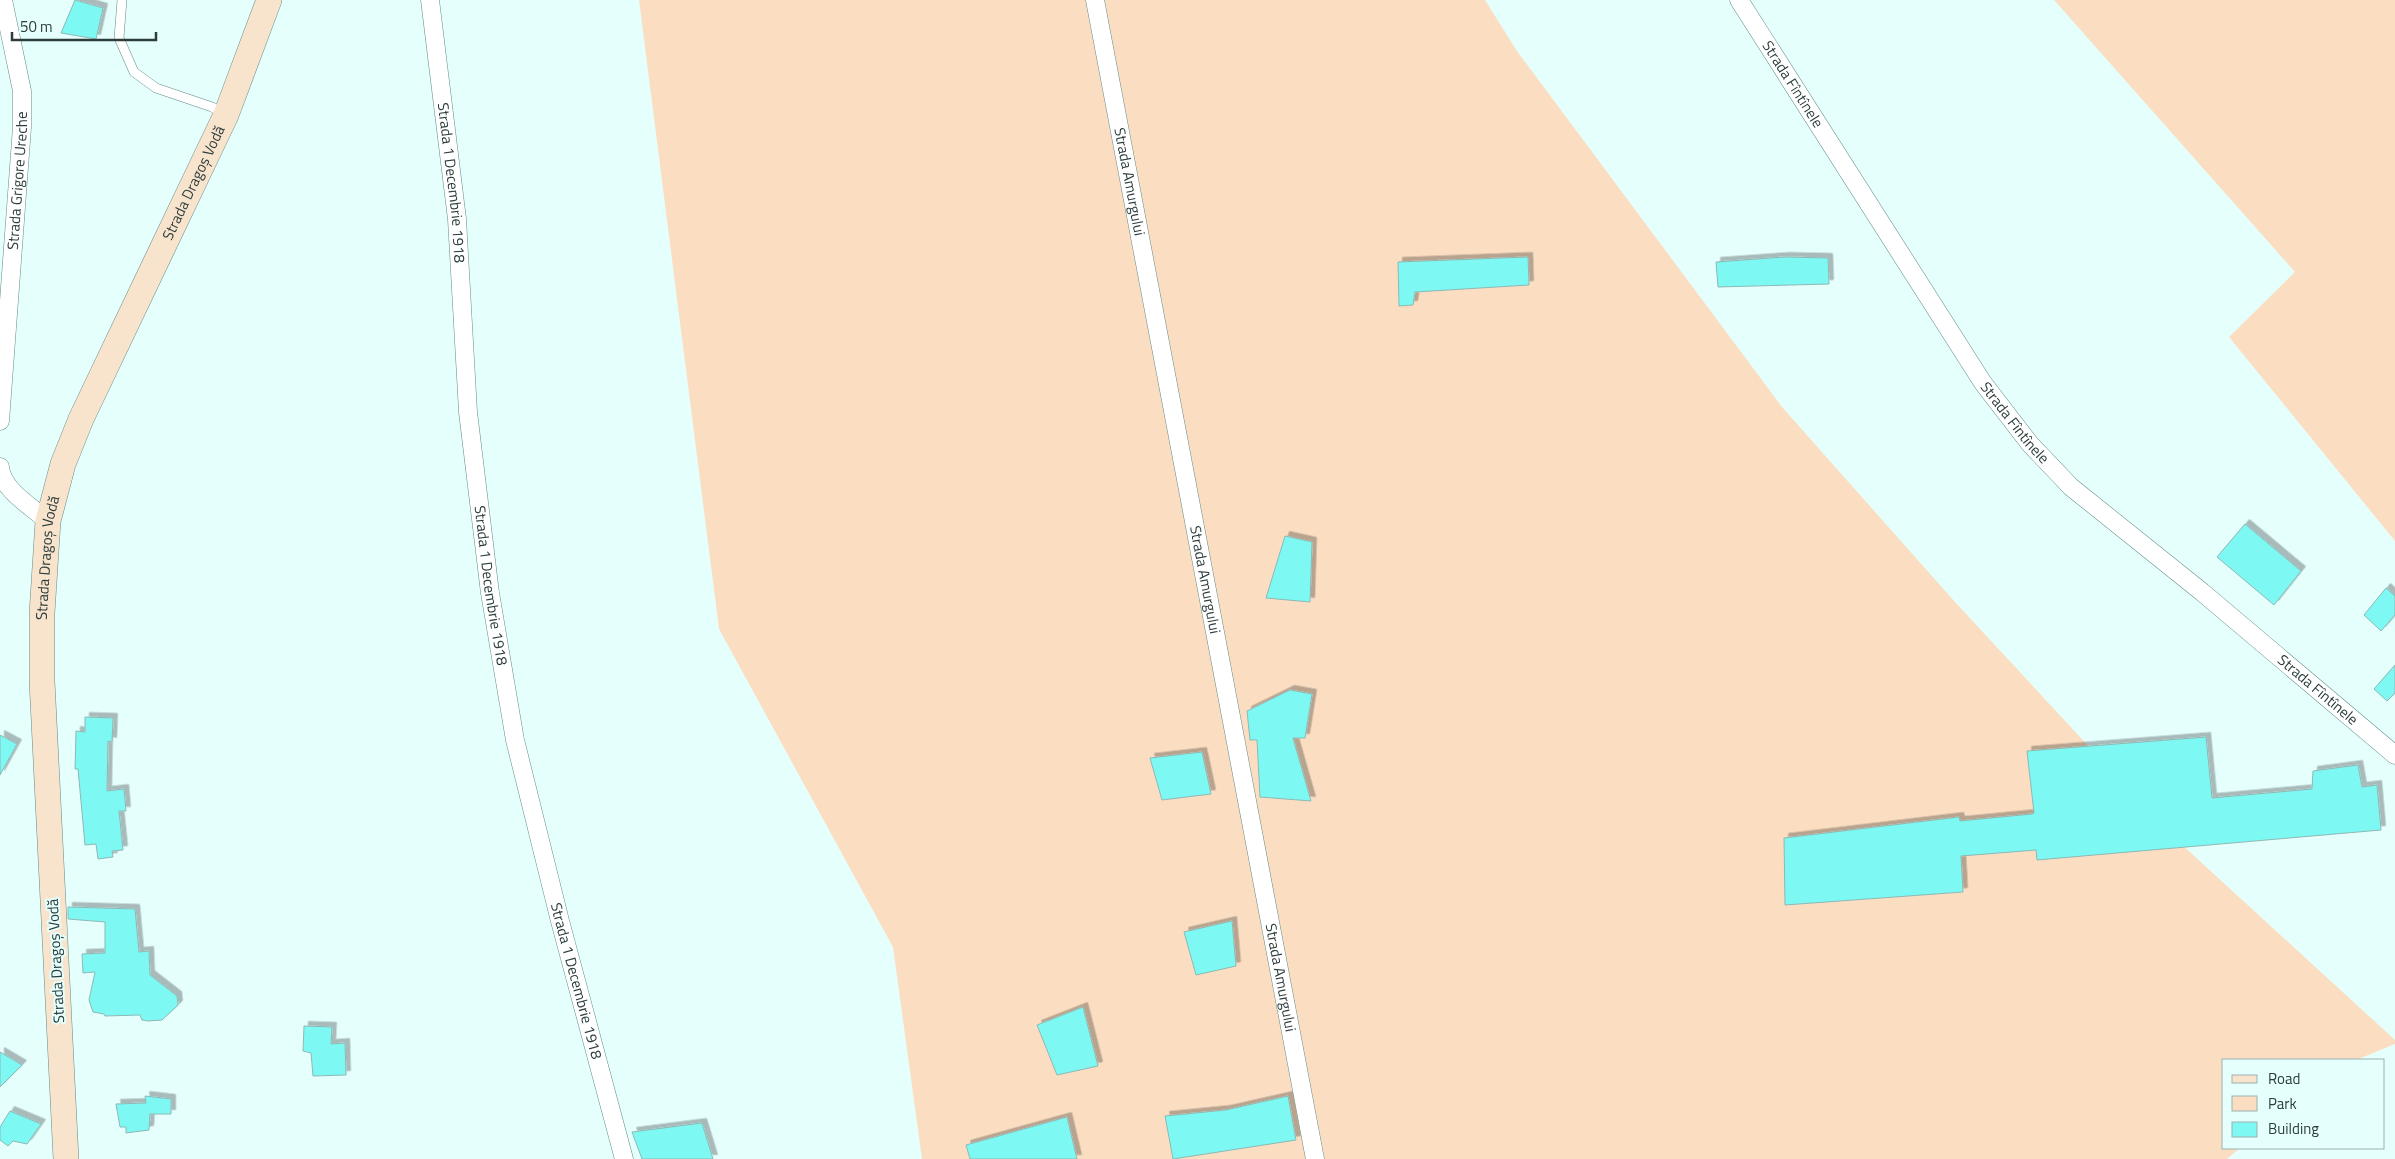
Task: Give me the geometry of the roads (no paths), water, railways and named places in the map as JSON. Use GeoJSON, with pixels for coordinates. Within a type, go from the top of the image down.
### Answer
{"type":"FeatureCollection","features":[{"type":"Feature","properties":{"kind":"main road","name":"Strada Dragoș Vodă"},"geometry":{"type":"LineString","coordinates":[[66,1159],[42,681],[42,614],[48,521],[63,464],[81,418],[226,115],[269,0]]}},
{"type":"Feature","properties":{"kind":"street","name":"Strada Grigore Ureche"},"geometry":{"type":"LineString","coordinates":[[0,422],[22,127],[22,91],[3,0]]}},
{"type":"Feature","properties":{"kind":"street","name":"Strada 1 Decembrie 1918"},"geometry":{"type":"LineString","coordinates":[[430,0],[457,219],[468,412],[491,603],[515,740],[560,920],[624,1159]]}},
{"type":"Feature","properties":{"kind":"street","name":"Strada Amurgului"},"geometry":{"type":"LineString","coordinates":[[1095,0],[1315,1159]]}},
{"type":"Feature","properties":{"kind":"street","name":"Strada Fîntînele"},"geometry":{"type":"LineString","coordinates":[[1739,0],[1983,383],[2030,444],[2071,487],[2202,592],[2395,755]]}},
{"type":"Feature","properties":{"kind":"street"},"geometry":{"type":"LineString","coordinates":[[0,467],[1,476],[16,494],[48,521]]}},
{"type":"Feature","properties":{"kind":"lane"},"geometry":{"type":"LineString","coordinates":[[122,0],[119,38],[134,72],[156,88],[212,107],[226,115]]}}]}
